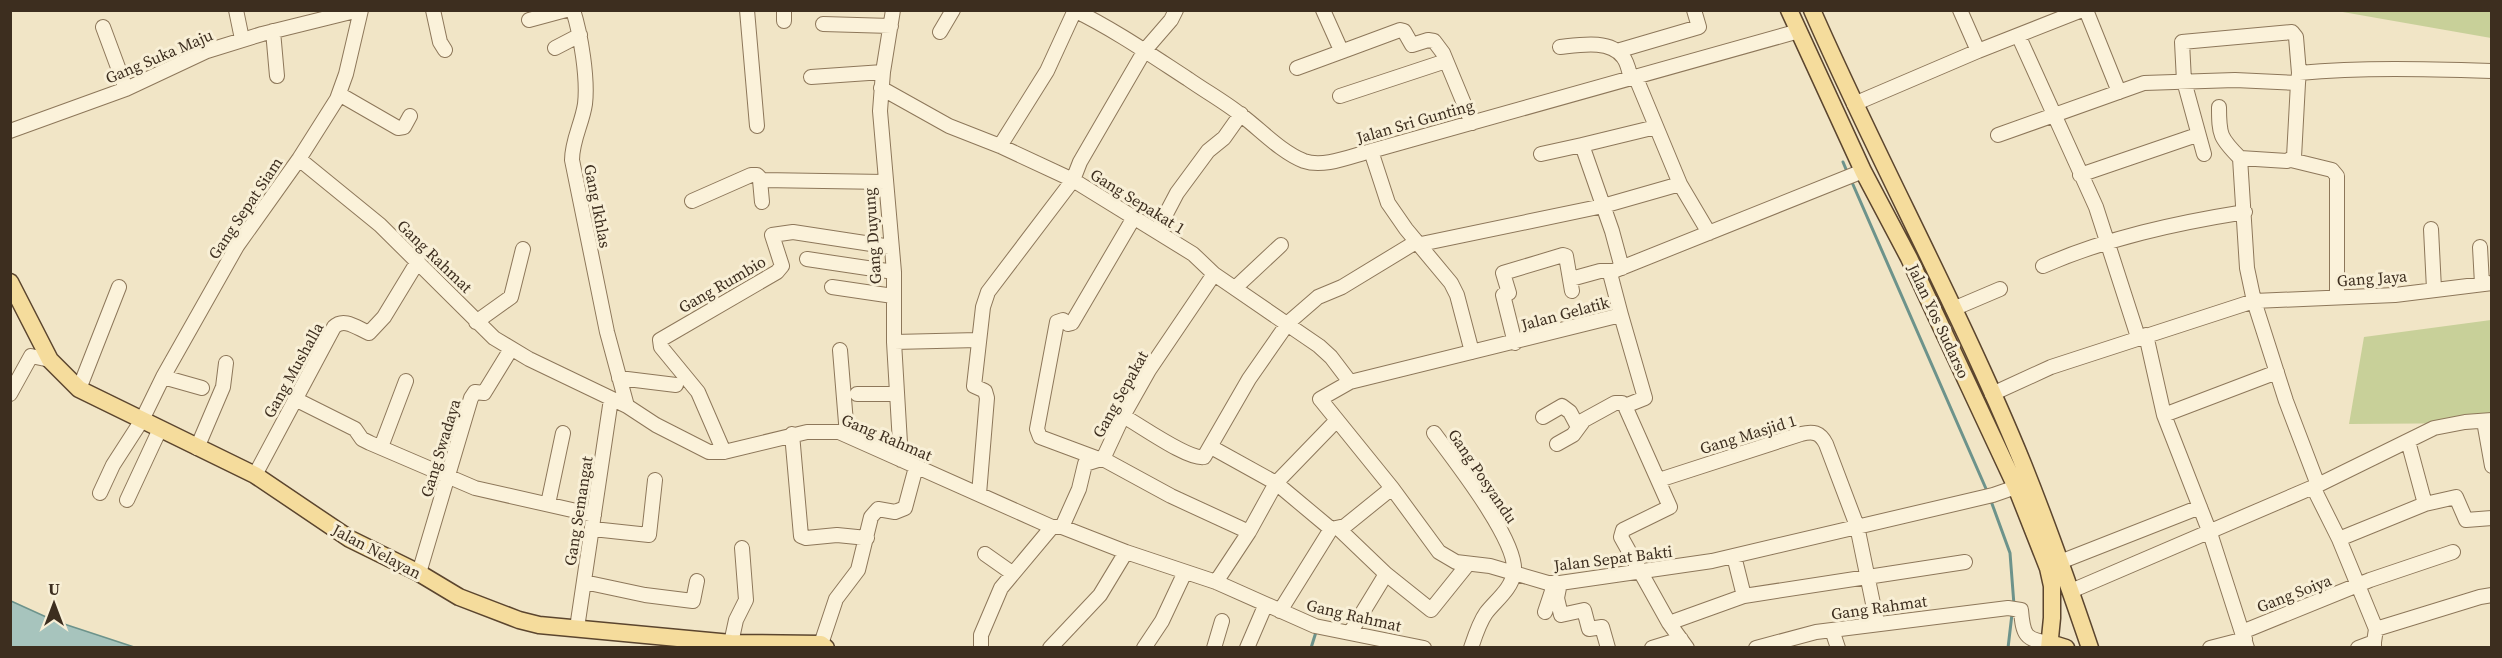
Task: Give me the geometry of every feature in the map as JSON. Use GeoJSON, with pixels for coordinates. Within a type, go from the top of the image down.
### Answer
{"type":"FeatureCollection","features":[{"type":"Feature","properties":{"kind":"main road","name":"Jalan Yos Sudarso"},"geometry":{"type":"LineString","coordinates":[[1789,10],[1854,175],[1909,258],[2016,488],[2048,568],[2052,586],[2055,646]]}},
{"type":"Feature","properties":{"kind":"main road","name":"Jalan Yos Sudarso"},"geometry":{"type":"LineString","coordinates":[[1812,10],[1854,104],[1953,309],[2023,464],[2090,648]]}},
{"type":"Feature","properties":{"kind":"main road"},"geometry":{"type":"LineString","coordinates":[[1909,258],[1925,250]]}},
{"type":"Feature","properties":{"kind":"main road","name":"Jalan Nelayan"},"geometry":{"type":"LineString","coordinates":[[10,282],[50,360],[79,389],[255,475],[350,539],[419,573],[459,597],[519,620],[539,625],[731,643],[823,646]]}},
{"type":"Feature","properties":{"kind":"street"},"geometry":{"type":"LineString","coordinates":[[236,10],[242,39]]}},
{"type":"Feature","properties":{"kind":"street","name":"Gang Suka Maju"},"geometry":{"type":"LineString","coordinates":[[10,131],[126,89],[194,56],[273,31],[305,16],[360,10]]}},
{"type":"Feature","properties":{"kind":"street","name":"Gang Sepat Siam"},"geometry":{"type":"LineString","coordinates":[[100,493],[113,465],[142,420],[163,377],[237,246],[299,159],[339,94],[360,10]]}},
{"type":"Feature","properties":{"kind":"street"},"geometry":{"type":"LineString","coordinates":[[433,10],[440,42],[445,50]]}},
{"type":"Feature","properties":{"kind":"street"},"geometry":{"type":"LineString","coordinates":[[529,20],[566,10]]}},
{"type":"Feature","properties":{"kind":"street","name":"Gang Ikhlas"},"geometry":{"type":"LineString","coordinates":[[573,10],[580,35],[585,105],[572,148],[572,160],[607,332],[627,406]]}},
{"type":"Feature","properties":{"kind":"street"},"geometry":{"type":"LineString","coordinates":[[747,10],[758,126]]}},
{"type":"Feature","properties":{"kind":"street","name":"Gang Duyung"},"geometry":{"type":"LineString","coordinates":[[893,10],[883,72],[880,111],[894,272],[894,342],[901,460]]}},
{"type":"Feature","properties":{"kind":"street"},"geometry":{"type":"LineString","coordinates":[[940,32],[953,10]]}},
{"type":"Feature","properties":{"kind":"street"},"geometry":{"type":"LineString","coordinates":[[979,494],[987,398],[985,391],[974,386],[978,340],[983,307],[988,292],[1073,180],[1080,162],[1145,50],[1171,20],[1176,10]]}},
{"type":"Feature","properties":{"kind":"street"},"geometry":{"type":"LineString","coordinates":[[1323,10],[1340,48],[1346,51]]}},
{"type":"Feature","properties":{"kind":"street"},"geometry":{"type":"LineString","coordinates":[[1617,51],[1699,27],[1694,10]]}},
{"type":"Feature","properties":{"kind":"street"},"geometry":{"type":"LineString","coordinates":[[1960,10],[1978,51]]}},
{"type":"Feature","properties":{"kind":"street"},"geometry":{"type":"LineString","coordinates":[[1854,104],[2019,36],[2065,14],[2084,10],[2120,92]]}},
{"type":"Feature","properties":{"kind":"street"},"geometry":{"type":"LineString","coordinates":[[1000,146],[1047,71],[1075,11]]}},
{"type":"Feature","properties":{"kind":"street","name":"Jalan Sri Gunting"},"geometry":{"type":"LineString","coordinates":[[1075,11],[1104,25],[1145,50],[1241,114],[1304,161],[1331,162],[1799,31]]}},
{"type":"Feature","properties":{"kind":"street"},"geometry":{"type":"LineString","coordinates":[[823,24],[891,26]]}},
{"type":"Feature","properties":{"kind":"street"},"geometry":{"type":"LineString","coordinates":[[103,27],[126,89]]}},
{"type":"Feature","properties":{"kind":"street"},"geometry":{"type":"LineString","coordinates":[[1297,69],[1402,30],[1412,45],[1428,40],[1434,41],[1446,61],[1472,123]]}},
{"type":"Feature","properties":{"kind":"street"},"geometry":{"type":"LineString","coordinates":[[273,31],[277,76]]}},
{"type":"Feature","properties":{"kind":"street"},"geometry":{"type":"LineString","coordinates":[[2204,154],[2184,81],[2180,49],[2182,42],[2279,31],[2295,33],[2298,78],[2294,157],[2291,160]]}},
{"type":"Feature","properties":{"kind":"street"},"geometry":{"type":"LineString","coordinates":[[555,48],[580,35]]}},
{"type":"Feature","properties":{"kind":"street"},"geometry":{"type":"LineString","coordinates":[[2019,36],[2096,207],[2142,336],[2164,415],[2210,533],[2245,639]]}},
{"type":"Feature","properties":{"kind":"street"},"geometry":{"type":"LineString","coordinates":[[1560,47],[1597,44],[1617,51],[1625,60],[1680,184],[1709,232]]}},
{"type":"Feature","properties":{"kind":"street"},"geometry":{"type":"LineString","coordinates":[[1340,96],[1446,61]]}},
{"type":"Feature","properties":{"kind":"street"},"geometry":{"type":"LineString","coordinates":[[1998,135],[2144,83],[2298,78],[2423,69],[2492,71]]}},
{"type":"Feature","properties":{"kind":"street"},"geometry":{"type":"LineString","coordinates":[[811,76],[883,72]]}},
{"type":"Feature","properties":{"kind":"street","name":"Gang Sepakat 1"},"geometry":{"type":"LineString","coordinates":[[881,88],[942,122],[1073,180],[1157,231],[1193,254],[1214,274],[1288,323],[1331,357],[1350,382]]}},
{"type":"Feature","properties":{"kind":"street"},"geometry":{"type":"LineString","coordinates":[[339,94],[398,128],[404,128],[410,116]]}},
{"type":"Feature","properties":{"kind":"street"},"geometry":{"type":"LineString","coordinates":[[2219,107],[2219,131],[2222,140],[2240,158],[2247,268],[2254,301],[2315,486],[2358,586]]}},
{"type":"Feature","properties":{"kind":"street"},"geometry":{"type":"LineString","coordinates":[[1157,231],[1177,194],[1208,151],[1224,138],[1241,114]]}},
{"type":"Feature","properties":{"kind":"street"},"geometry":{"type":"LineString","coordinates":[[1541,154],[1656,127]]}},
{"type":"Feature","properties":{"kind":"street"},"geometry":{"type":"LineString","coordinates":[[2080,175],[2197,135]]}},
{"type":"Feature","properties":{"kind":"street","name":"Jalan Gelatik"},"geometry":{"type":"LineString","coordinates":[[1350,382],[1621,315],[1611,277],[1617,269],[1603,206],[1582,146]]}},
{"type":"Feature","properties":{"kind":"street"},"geometry":{"type":"LineString","coordinates":[[1371,151],[1388,203],[1451,283],[1457,296],[1472,352]]}},
{"type":"Feature","properties":{"kind":"street"},"geometry":{"type":"LineString","coordinates":[[2240,158],[2287,162],[2291,160],[2332,170],[2337,176],[2337,297]]}},
{"type":"Feature","properties":{"kind":"street","name":"Gang Rahmat"},"geometry":{"type":"LineString","coordinates":[[299,159],[356,204],[461,303],[476,322],[511,349],[627,406],[656,425],[709,452],[724,452],[792,434],[830,430],[847,435],[1057,527],[1216,582],[1265,606],[1315,626],[1424,648]]}},
{"type":"Feature","properties":{"kind":"street"},"geometry":{"type":"LineString","coordinates":[[692,201],[751,175],[757,176],[760,180],[762,202]]}},
{"type":"Feature","properties":{"kind":"street"},"geometry":{"type":"LineString","coordinates":[[1515,343],[1503,296],[1509,293],[1503,273],[1563,255],[1566,256],[1569,264],[1572,285],[1600,271],[1617,269],[1854,175]]}},
{"type":"Feature","properties":{"kind":"street"},"geometry":{"type":"LineString","coordinates":[[760,180],[885,182]]}},
{"type":"Feature","properties":{"kind":"street"},"geometry":{"type":"LineString","coordinates":[[1123,416],[1185,452],[1199,458],[1204,457],[1249,379],[1288,323],[1318,297],[1342,287],[1418,243],[1603,206],[1680,184]]}},
{"type":"Feature","properties":{"kind":"street"},"geometry":{"type":"LineString","coordinates":[[2043,266],[2107,243],[2188,221],[2245,212]]}},
{"type":"Feature","properties":{"kind":"street"},"geometry":{"type":"LineString","coordinates":[[1134,219],[1072,323],[1068,324],[1063,320],[1057,322],[1037,429],[1040,437],[1101,459],[1249,532]]}},
{"type":"Feature","properties":{"kind":"street"},"geometry":{"type":"LineString","coordinates":[[2431,229],[2434,289]]}},
{"type":"Feature","properties":{"kind":"street","name":"Gang Rumbio"},"geometry":{"type":"LineString","coordinates":[[724,452],[698,392],[661,347],[660,340],[777,272],[782,266],[772,235],[793,232],[891,247]]}},
{"type":"Feature","properties":{"kind":"street"},"geometry":{"type":"LineString","coordinates":[[1235,288],[1281,245]]}},
{"type":"Feature","properties":{"kind":"street"},"geometry":{"type":"LineString","coordinates":[[2480,247],[2487,283]]}},
{"type":"Feature","properties":{"kind":"street"},"geometry":{"type":"LineString","coordinates":[[476,322],[511,297],[523,249]]}},
{"type":"Feature","properties":{"kind":"street"},"geometry":{"type":"LineString","coordinates":[[807,259],[894,272]]}},
{"type":"Feature","properties":{"kind":"street","name":"Gang Mushalla"},"geometry":{"type":"LineString","coordinates":[[255,475],[334,327],[338,323],[347,322],[369,333],[384,317],[418,261]]}},
{"type":"Feature","properties":{"kind":"street","name":"Gang Sepakat"},"geometry":{"type":"LineString","coordinates":[[981,648],[981,635],[1001,588],[1012,573],[1057,527],[1079,489],[1085,464],[1101,459],[1149,370],[1214,274]]}},
{"type":"Feature","properties":{"kind":"street","name":"Gang Jaya"},"geometry":{"type":"LineString","coordinates":[[1992,394],[2051,367],[2254,301],[2395,295],[2487,283]]}},
{"type":"Feature","properties":{"kind":"street"},"geometry":{"type":"LineString","coordinates":[[79,389],[119,287]]}},
{"type":"Feature","properties":{"kind":"street"},"geometry":{"type":"LineString","coordinates":[[832,287],[893,296]]}},
{"type":"Feature","properties":{"kind":"street"},"geometry":{"type":"LineString","coordinates":[[1953,309],[2000,289]]}},
{"type":"Feature","properties":{"kind":"street"},"geometry":{"type":"LineString","coordinates":[[1621,315],[1645,398],[1625,406]]}},
{"type":"Feature","properties":{"kind":"street"},"geometry":{"type":"LineString","coordinates":[[894,342],[978,340]]}},
{"type":"Feature","properties":{"kind":"street","name":"Gang Swadaya"},"geometry":{"type":"LineString","coordinates":[[419,573],[473,395],[476,392],[484,393],[511,349]]}},
{"type":"Feature","properties":{"kind":"street"},"geometry":{"type":"LineString","coordinates":[[840,350],[847,435]]}},
{"type":"Feature","properties":{"kind":"street"},"geometry":{"type":"LineString","coordinates":[[10,394],[31,356],[50,360]]}},
{"type":"Feature","properties":{"kind":"street"},"geometry":{"type":"LineString","coordinates":[[197,448],[223,387],[226,363]]}},
{"type":"Feature","properties":{"kind":"street"},"geometry":{"type":"LineString","coordinates":[[2164,415],[2277,372]]}},
{"type":"Feature","properties":{"kind":"street"},"geometry":{"type":"LineString","coordinates":[[163,377],[202,388]]}},
{"type":"Feature","properties":{"kind":"street"},"geometry":{"type":"LineString","coordinates":[[619,378],[676,386]]}},
{"type":"Feature","properties":{"kind":"street"},"geometry":{"type":"LineString","coordinates":[[381,447],[406,381]]}},
{"type":"Feature","properties":{"kind":"street","name":"Jalan Sepat Bakti"},"geometry":{"type":"LineString","coordinates":[[1350,382],[1320,399],[1392,488],[1439,552],[1456,562],[1557,584],[1734,556],[2016,488]]}},
{"type":"Feature","properties":{"kind":"street"},"geometry":{"type":"LineString","coordinates":[[857,394],[897,394]]}},
{"type":"Feature","properties":{"kind":"street"},"geometry":{"type":"LineString","coordinates":[[296,399],[355,429],[362,439],[475,488],[548,504],[593,522],[649,535],[655,480]]}},
{"type":"Feature","properties":{"kind":"street","name":"Gang Semangat"},"geometry":{"type":"LineString","coordinates":[[577,628],[611,399]]}},
{"type":"Feature","properties":{"kind":"street"},"geometry":{"type":"LineString","coordinates":[[1557,444],[1573,435],[1584,420],[1615,403],[1622,403],[1625,406],[1670,507],[1623,530],[1620,535],[1638,573],[1645,578],[1669,623],[1684,643],[1652,648]]}},
{"type":"Feature","properties":{"kind":"street"},"geometry":{"type":"LineString","coordinates":[[1543,417],[1562,406],[1570,412],[1578,427]]}},
{"type":"Feature","properties":{"kind":"street"},"geometry":{"type":"LineString","coordinates":[[1216,582],[1249,532],[1276,483],[1336,421]]}},
{"type":"Feature","properties":{"kind":"street"},"geometry":{"type":"LineString","coordinates":[[2071,591],[2315,486],[2434,428],[2488,421],[2492,466]]}},
{"type":"Feature","properties":{"kind":"street"},"geometry":{"type":"LineString","coordinates":[[127,500],[160,429]]}},
{"type":"Feature","properties":{"kind":"street","name":"Gang Masjid 1"},"geometry":{"type":"LineString","coordinates":[[1659,480],[1790,437],[1815,432],[1823,438],[1857,526]]}},
{"type":"Feature","properties":{"kind":"street"},"geometry":{"type":"LineString","coordinates":[[548,504],[563,433]]}},
{"type":"Feature","properties":{"kind":"street","name":"Gang Posyandu"},"geometry":{"type":"LineString","coordinates":[[1434,433],[1499,527],[1510,549],[1514,573]]}},
{"type":"Feature","properties":{"kind":"street"},"geometry":{"type":"LineString","coordinates":[[792,434],[801,536],[807,538],[837,536],[867,538]]}},
{"type":"Feature","properties":{"kind":"street"},"geometry":{"type":"LineString","coordinates":[[2408,441],[2425,504]]}},
{"type":"Feature","properties":{"kind":"street"},"geometry":{"type":"LineString","coordinates":[[1211,447],[1276,483],[1335,529],[1431,610],[1468,564]]}},
{"type":"Feature","properties":{"kind":"street"},"geometry":{"type":"LineString","coordinates":[[823,646],[836,599],[858,570],[874,511],[878,509],[895,512],[905,508],[916,467]]}},
{"type":"Feature","properties":{"kind":"street"},"geometry":{"type":"LineString","coordinates":[[1280,611],[1335,529],[1392,488]]}},
{"type":"Feature","properties":{"kind":"street"},"geometry":{"type":"LineString","coordinates":[[2339,538],[2425,504],[2456,497],[2466,520],[2492,518]]}},
{"type":"Feature","properties":{"kind":"street"},"geometry":{"type":"LineString","coordinates":[[2060,562],[2200,507]]}},
{"type":"Feature","properties":{"kind":"street"},"geometry":{"type":"LineString","coordinates":[[1857,526],[1876,623]]}},
{"type":"Feature","properties":{"kind":"street"},"geometry":{"type":"LineString","coordinates":[[731,643],[736,620],[746,600],[742,548]]}},
{"type":"Feature","properties":{"kind":"street"},"geometry":{"type":"LineString","coordinates":[[1050,648],[1100,595],[1126,552]]}},
{"type":"Feature","properties":{"kind":"street","name":"Gang Soiya"},"geometry":{"type":"LineString","coordinates":[[2210,648],[2245,639],[2358,586],[2453,552]]}},
{"type":"Feature","properties":{"kind":"street"},"geometry":{"type":"LineString","coordinates":[[985,554],[1012,573]]}},
{"type":"Feature","properties":{"kind":"street"},"geometry":{"type":"LineString","coordinates":[[1734,556],[1744,596]]}},
{"type":"Feature","properties":{"kind":"street"},"geometry":{"type":"LineString","coordinates":[[1669,623],[1744,596],[1965,562]]}},
{"type":"Feature","properties":{"kind":"street"},"geometry":{"type":"LineString","coordinates":[[1144,648],[1162,621],[1185,572]]}},
{"type":"Feature","properties":{"kind":"street"},"geometry":{"type":"LineString","coordinates":[[1471,648],[1485,615],[1507,588],[1514,573]]}},
{"type":"Feature","properties":{"kind":"street"},"geometry":{"type":"LineString","coordinates":[[1350,633],[1386,574]]}},
{"type":"Feature","properties":{"kind":"street"},"geometry":{"type":"LineString","coordinates":[[584,582],[645,595],[693,601],[697,581]]}},
{"type":"Feature","properties":{"kind":"street"},"geometry":{"type":"LineString","coordinates":[[1545,612],[1557,584]]}},
{"type":"Feature","properties":{"kind":"street"},"geometry":{"type":"LineString","coordinates":[[1557,584],[1561,615],[1584,610],[1589,629],[1602,627],[1608,648]]}},
{"type":"Feature","properties":{"kind":"street","name":"Gang Soiya"},"geometry":{"type":"LineString","coordinates":[[2358,586],[2374,639]]}},
{"type":"Feature","properties":{"kind":"street"},"geometry":{"type":"LineString","coordinates":[[2358,648],[2374,639],[2486,596]]}},
{"type":"Feature","properties":{"kind":"street"},"geometry":{"type":"LineString","coordinates":[[1247,648],[1265,606]]}},
{"type":"Feature","properties":{"kind":"street","name":"Gang Rahmat"},"geometry":{"type":"LineString","coordinates":[[1756,648],[1801,635],[1876,623],[2014,608],[2025,632],[2026,643]]}},
{"type":"Feature","properties":{"kind":"street"},"geometry":{"type":"LineString","coordinates":[[1214,648],[1222,621]]}},
{"type":"Feature","properties":{"kind":"street"},"geometry":{"type":"LineString","coordinates":[[1832,630],[1838,648]]}},
{"type":"Feature","properties":{"kind":"street"},"geometry":{"type":"LineString","coordinates":[[2026,643],[2055,646]]}},
{"type":"Feature","properties":{"kind":"green space"},"geometry":{"type":"Polygon","coordinates":[[[2337,11],[2491,11],[2491,38],[2337,11]]]}},
{"type":"Feature","properties":{"kind":"green space"},"geometry":{"type":"Polygon","coordinates":[[[2491,320],[2491,423],[2349,424],[2364,337],[2491,320]]]}},
{"type":"Feature","properties":{"kind":"water"},"geometry":{"type":"Polygon","coordinates":[[[11,601],[55,621],[134,647],[11,647],[11,601]]]}},
{"type":"Feature","properties":{"kind":"waterway"},"geometry":{"type":"LineString","coordinates":[[1843,162],[1848,174]]}},
{"type":"Feature","properties":{"kind":"waterway"},"geometry":{"type":"LineString","coordinates":[[1851,180],[1987,491]]}},
{"type":"Feature","properties":{"kind":"waterway"},"geometry":{"type":"LineString","coordinates":[[1991,501],[2010,553],[2014,605]]}},
{"type":"Feature","properties":{"kind":"waterway"},"geometry":{"type":"LineString","coordinates":[[2008,648],[2012,614]]}},
{"type":"Feature","properties":{"kind":"waterway"},"geometry":{"type":"LineString","coordinates":[[1311,648],[1316,632]]}}]}
